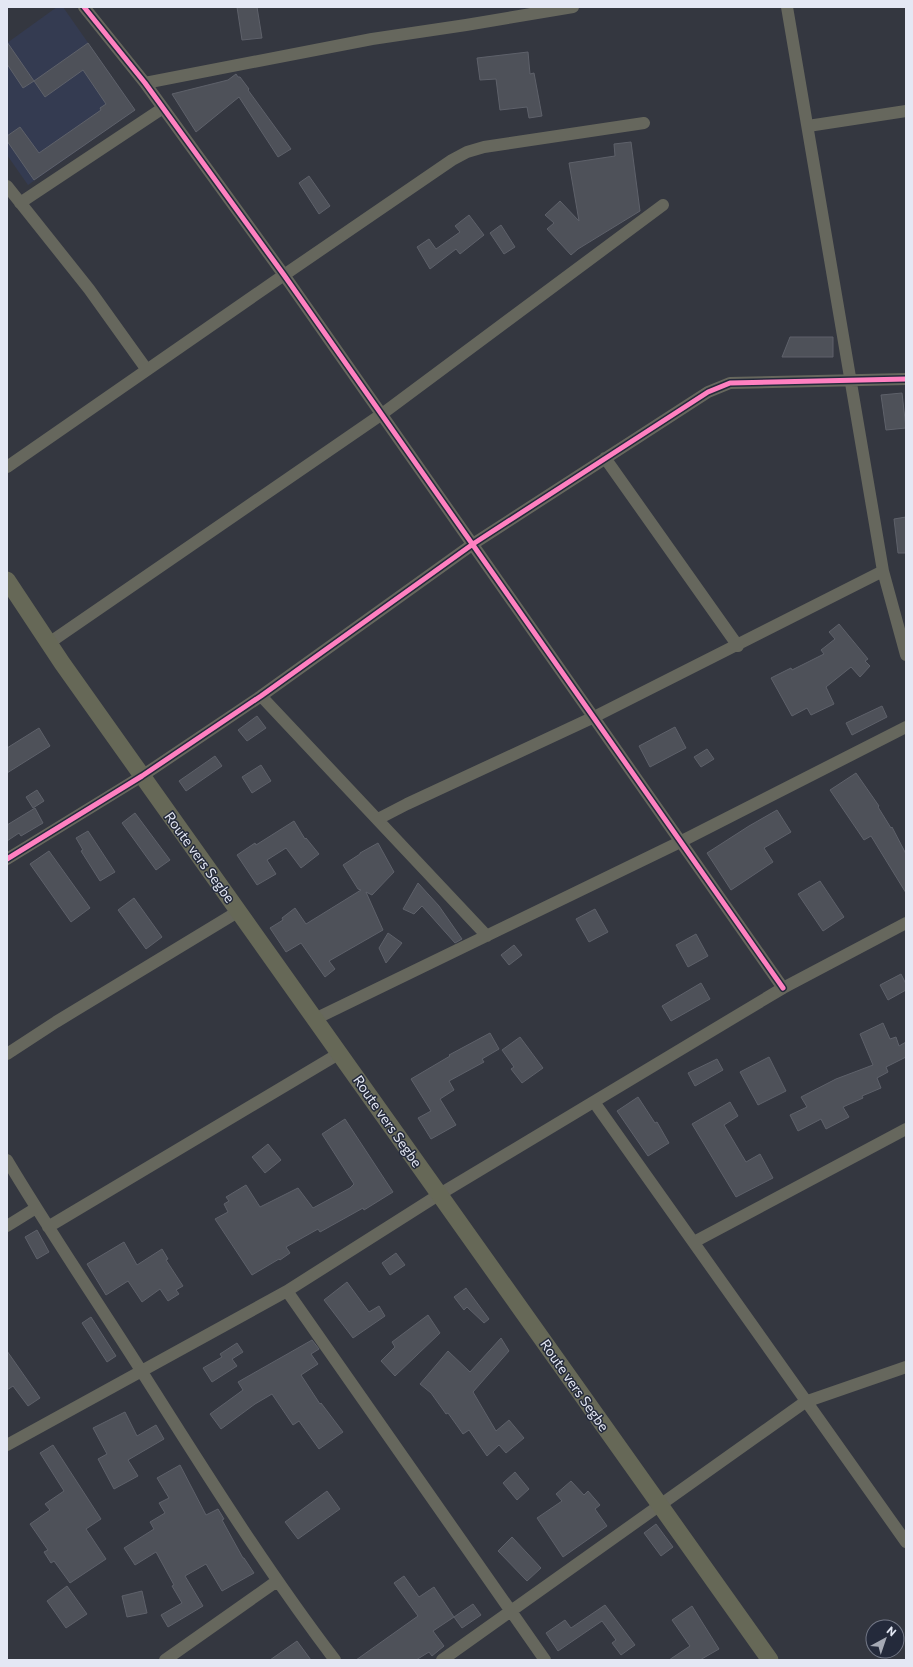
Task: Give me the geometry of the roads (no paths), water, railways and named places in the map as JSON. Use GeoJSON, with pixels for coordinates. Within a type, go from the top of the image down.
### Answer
{"type":"FeatureCollection","features":[{"type":"Feature","properties":{"kind":"main road","name":"Route vers Segbe"},"geometry":{"type":"LineString","coordinates":[[7,580],[142,776],[770,1660]]}},
{"type":"Feature","properties":{"kind":"street"},"geometry":{"type":"LineString","coordinates":[[84,7],[145,83],[284,274],[783,988]]}},
{"type":"Feature","properties":{"kind":"street"},"geometry":{"type":"LineString","coordinates":[[145,83],[372,39],[573,7]]}},
{"type":"Feature","properties":{"kind":"street"},"geometry":{"type":"LineString","coordinates":[[787,7],[884,571],[906,654]]}},
{"type":"Feature","properties":{"kind":"street"},"geometry":{"type":"LineString","coordinates":[[20,203],[163,108]]}},
{"type":"Feature","properties":{"kind":"street"},"geometry":{"type":"LineString","coordinates":[[808,126],[906,112]]}},
{"type":"Feature","properties":{"kind":"street"},"geometry":{"type":"LineString","coordinates":[[7,467],[284,274],[452,160],[467,152],[484,147],[644,123]]}},
{"type":"Feature","properties":{"kind":"street"},"geometry":{"type":"LineString","coordinates":[[7,186],[89,289],[147,370]]}},
{"type":"Feature","properties":{"kind":"street"},"geometry":{"type":"LineString","coordinates":[[49,643],[382,414],[663,205]]}},
{"type":"Feature","properties":{"kind":"street"},"geometry":{"type":"LineString","coordinates":[[7,859],[142,776],[261,696],[473,544],[708,392],[730,382],[906,379]]}},
{"type":"Feature","properties":{"kind":"street"},"geometry":{"type":"LineString","coordinates":[[605,458],[738,646]]}},
{"type":"Feature","properties":{"kind":"street"},"geometry":{"type":"LineString","coordinates":[[378,819],[594,717],[738,646],[884,571]]}},
{"type":"Feature","properties":{"kind":"street"},"geometry":{"type":"LineString","coordinates":[[261,696],[487,936]]}},
{"type":"Feature","properties":{"kind":"street"},"geometry":{"type":"LineString","coordinates":[[315,1019],[680,842],[906,726]]}},
{"type":"Feature","properties":{"kind":"street"},"geometry":{"type":"LineString","coordinates":[[7,1054],[56,1022],[239,911]]}},
{"type":"Feature","properties":{"kind":"street"},"geometry":{"type":"LineString","coordinates":[[7,1445],[287,1291],[440,1194],[783,988],[904,927]]}},
{"type":"Feature","properties":{"kind":"street"},"geometry":{"type":"LineString","coordinates":[[48,1227],[340,1053]]}},
{"type":"Feature","properties":{"kind":"street"},"geometry":{"type":"LineString","coordinates":[[594,1102],[694,1242],[805,1402],[906,1542]]}},
{"type":"Feature","properties":{"kind":"street"},"geometry":{"type":"LineString","coordinates":[[694,1242],[906,1129]]}},
{"type":"Feature","properties":{"kind":"street"},"geometry":{"type":"LineString","coordinates":[[7,1160],[48,1227],[211,1482],[277,1581],[335,1660]]}},
{"type":"Feature","properties":{"kind":"street"},"geometry":{"type":"LineString","coordinates":[[7,1226],[36,1208]]}},
{"type":"Feature","properties":{"kind":"street"},"geometry":{"type":"LineString","coordinates":[[287,1291],[545,1660]]}},
{"type":"Feature","properties":{"kind":"street"},"geometry":{"type":"LineString","coordinates":[[442,1660],[805,1402],[906,1367]]}},
{"type":"Feature","properties":{"kind":"street"},"geometry":{"type":"LineString","coordinates":[[165,1660],[277,1581]]}}]}
